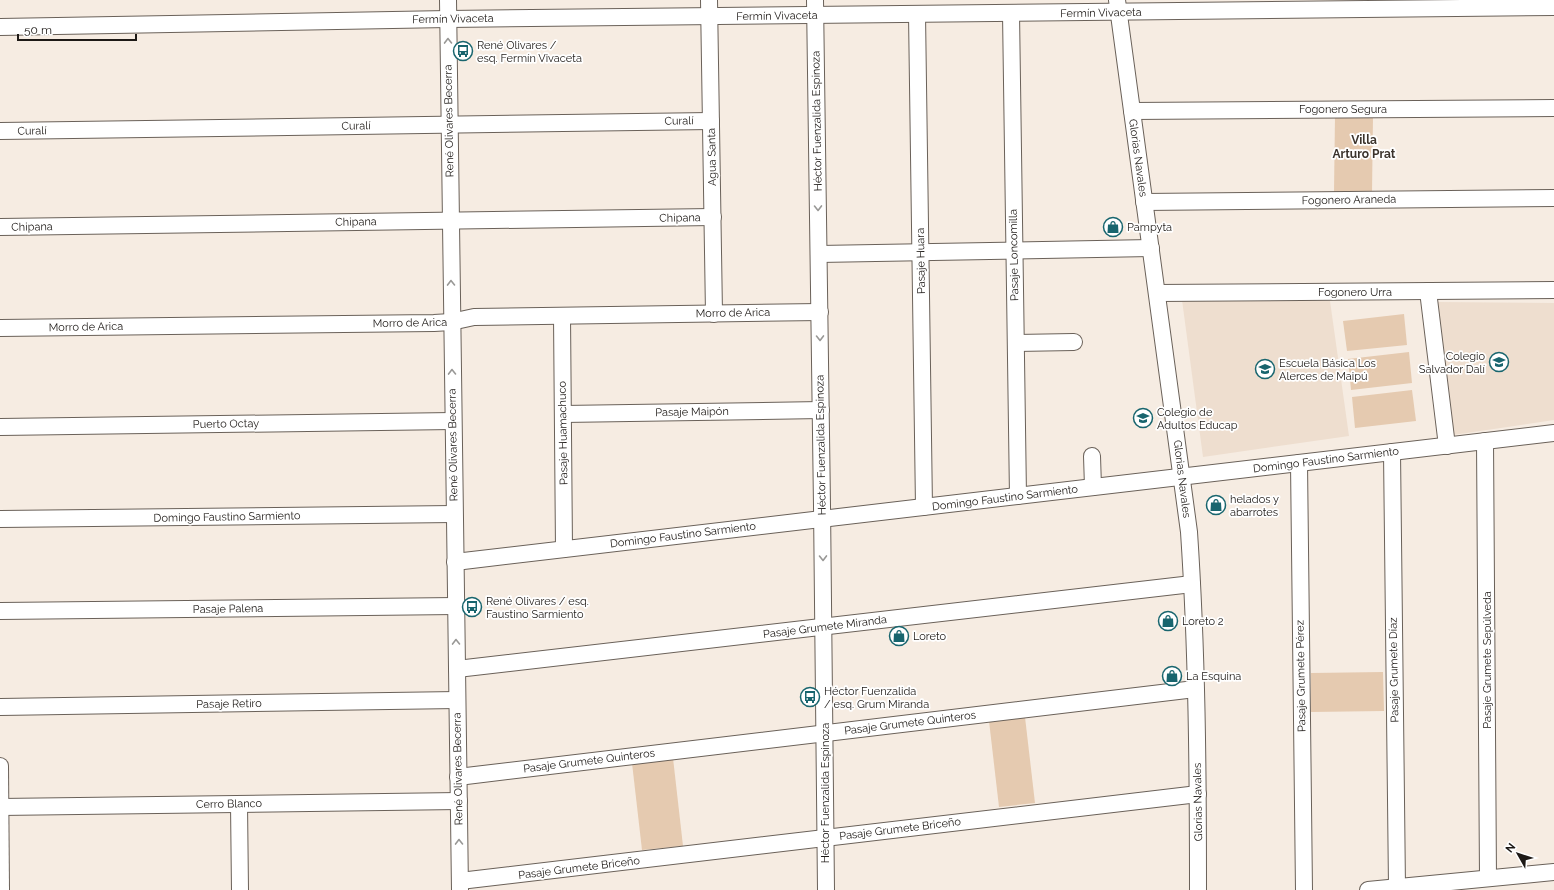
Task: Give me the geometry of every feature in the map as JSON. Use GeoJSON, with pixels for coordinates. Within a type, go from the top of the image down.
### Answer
{"type":"FeatureCollection","features":[{"type":"Feature","properties":{"kind":"street","name":"René Olivares Becerra"},"geometry":{"type":"LineString","coordinates":[[448,0],[460,886]]}},
{"type":"Feature","properties":{"kind":"street","name":"Agua Santa"},"geometry":{"type":"LineString","coordinates":[[709,0],[714,314]]}},
{"type":"Feature","properties":{"kind":"street","name":"Fermín Vivaceta"},"geometry":{"type":"LineString","coordinates":[[0,26],[448,19],[710,17],[815,8],[917,14],[990,7],[1011,13],[1118,6],[1554,8]]}},
{"type":"Feature","properties":{"kind":"street","name":"Glorias Navales"},"geometry":{"type":"LineString","coordinates":[[1118,6],[1189,532],[1192,584],[1198,794],[1198,890]]}},
{"type":"Feature","properties":{"kind":"street","name":"Héctor Fuenzalida Espinoza"},"geometry":{"type":"LineString","coordinates":[[815,8],[824,628],[826,890]]}},
{"type":"Feature","properties":{"kind":"street","name":"Pasaje Loncomilla"},"geometry":{"type":"LineString","coordinates":[[1011,13],[1018,496]]}},
{"type":"Feature","properties":{"kind":"street","name":"Pasaje Huara"},"geometry":{"type":"LineString","coordinates":[[917,14],[924,507]]}},
{"type":"Feature","properties":{"kind":"street","name":"Fogonero Segura"},"geometry":{"type":"LineString","coordinates":[[1132,111],[1554,108]]}},
{"type":"Feature","properties":{"kind":"street","name":"Curalí"},"geometry":{"type":"LineString","coordinates":[[0,131],[711,121]]}},
{"type":"Feature","properties":{"kind":"street","name":"Fogonero Araneda"},"geometry":{"type":"LineString","coordinates":[[1144,202],[1554,198]]}},
{"type":"Feature","properties":{"kind":"street","name":"Chipana"},"geometry":{"type":"LineString","coordinates":[[0,227],[713,217]]}},
{"type":"Feature","properties":{"kind":"street"},"geometry":{"type":"LineString","coordinates":[[819,254],[1151,248]]}},
{"type":"Feature","properties":{"kind":"street","name":"Fogonero Urra"},"geometry":{"type":"LineString","coordinates":[[1157,293],[1554,290]]}},
{"type":"Feature","properties":{"kind":"street"},"geometry":{"type":"LineString","coordinates":[[1428,291],[1447,446]]}},
{"type":"Feature","properties":{"kind":"street","name":"Morro de Arica"},"geometry":{"type":"LineString","coordinates":[[0,328],[452,322],[474,317],[820,312]]}},
{"type":"Feature","properties":{"kind":"street","name":"Pasaje Huamachuco"},"geometry":{"type":"LineString","coordinates":[[562,316],[564,549]]}},
{"type":"Feature","properties":{"kind":"street"},"geometry":{"type":"LineString","coordinates":[[1016,343],[1074,342]]}},
{"type":"Feature","properties":{"kind":"street","name":"Pasaje Maipón"},"geometry":{"type":"LineString","coordinates":[[563,414],[821,410]]}},
{"type":"Feature","properties":{"kind":"street","name":"Puerto Octay"},"geometry":{"type":"LineString","coordinates":[[0,427],[453,422]]}},
{"type":"Feature","properties":{"kind":"street","name":"Domingo Faustino Sarmiento"},"geometry":{"type":"LineString","coordinates":[[455,562],[1554,433]]}},
{"type":"Feature","properties":{"kind":"street","name":"Pasaje Grumete Sepúlveda"},"geometry":{"type":"LineString","coordinates":[[1485,441],[1488,878]]}},
{"type":"Feature","properties":{"kind":"street","name":"Pasaje Grumete Díaz"},"geometry":{"type":"LineString","coordinates":[[1392,452],[1397,888]]}},
{"type":"Feature","properties":{"kind":"street"},"geometry":{"type":"LineString","coordinates":[[1092,456],[1093,487]]}},
{"type":"Feature","properties":{"kind":"street","name":"Pasaje Grumete Pérez"},"geometry":{"type":"LineString","coordinates":[[1299,463],[1304,890]]}},
{"type":"Feature","properties":{"kind":"street","name":"Domingo Faustino Sarmiento"},"geometry":{"type":"LineString","coordinates":[[0,519],[454,514]]}},
{"type":"Feature","properties":{"kind":"street","name":"Pasaje Grumete Miranda"},"geometry":{"type":"LineString","coordinates":[[457,669],[824,628],[1192,584]]}},
{"type":"Feature","properties":{"kind":"street","name":"Pasaje Palena"},"geometry":{"type":"LineString","coordinates":[[0,611],[456,606]]}},
{"type":"Feature","properties":{"kind":"street","name":"Pasaje Grumete Quinteros"},"geometry":{"type":"LineString","coordinates":[[458,777],[1195,689]]}},
{"type":"Feature","properties":{"kind":"street","name":"Pasaje Retiro"},"geometry":{"type":"LineString","coordinates":[[0,707],[457,700]]}},
{"type":"Feature","properties":{"kind":"street"},"geometry":{"type":"LineString","coordinates":[[0,766],[1,890]]}},
{"type":"Feature","properties":{"kind":"street","name":"Pasaje Grumete Briceño"},"geometry":{"type":"LineString","coordinates":[[460,886],[825,838],[1198,794]]}},
{"type":"Feature","properties":{"kind":"street","name":"Cerro Blanco"},"geometry":{"type":"LineString","coordinates":[[0,807],[459,801]]}},
{"type":"Feature","properties":{"kind":"street"},"geometry":{"type":"LineString","coordinates":[[239,804],[240,890]]}},
{"type":"Feature","properties":{"kind":"street"},"geometry":{"type":"LineString","coordinates":[[1368,890],[1554,872]]}},
{"type":"Feature","properties":{"kind":"shaded area"},"geometry":{"type":"Polygon","coordinates":[[[1335,116],[1373,116],[1372,193],[1334,192],[1335,116]]]}},
{"type":"Feature","properties":{"kind":"shaded area","name":"Escuela Básica Los Alerces de Maipú"},"geometry":{"type":"Polygon","coordinates":[[[1182,300],[1330,301],[1349,436],[1203,457],[1182,300]]]}},
{"type":"Feature","properties":{"kind":"shaded area","name":"Colegio Salvador Dalí"},"geometry":{"type":"Polygon","coordinates":[[[1437,302],[1554,303],[1554,420],[1453,435],[1437,302]]]}},
{"type":"Feature","properties":{"kind":"shaded area"},"geometry":{"type":"Polygon","coordinates":[[[1404,314],[1407,345],[1347,351],[1343,321],[1404,314]]]}},
{"type":"Feature","properties":{"kind":"shaded area"},"geometry":{"type":"Polygon","coordinates":[[[1409,352],[1412,383],[1351,390],[1348,359],[1409,352]]]}},
{"type":"Feature","properties":{"kind":"shaded area"},"geometry":{"type":"Polygon","coordinates":[[[1412,390],[1416,421],[1355,428],[1352,397],[1412,390]]]}},
{"type":"Feature","properties":{"kind":"shaded area"},"geometry":{"type":"Polygon","coordinates":[[[1383,672],[1384,711],[1311,712],[1311,673],[1383,672]]]}},
{"type":"Feature","properties":{"kind":"shaded area"},"geometry":{"type":"Polygon","coordinates":[[[1025,717],[1035,803],[999,807],[989,721],[1025,717]]]}},
{"type":"Feature","properties":{"kind":"shaded area"},"geometry":{"type":"Polygon","coordinates":[[[673,758],[683,846],[642,850],[632,763],[673,758]]]}},
{"type":"Feature","properties":{"kind":"place","name":"René Olivares / esq. Fermín Vivaceta"},"geometry":{"type":"Point","coordinates":[463,51]}},
{"type":"Feature","properties":{"kind":"place","name":"Pampyta"},"geometry":{"type":"Point","coordinates":[1113,227]}},
{"type":"Feature","properties":{"kind":"place","name":"Colegio Salvador Dalí"},"geometry":{"type":"Point","coordinates":[1499,362]}},
{"type":"Feature","properties":{"kind":"place","name":"Escuela Básica Los Alerces de Maipú"},"geometry":{"type":"Point","coordinates":[1265,369]}},
{"type":"Feature","properties":{"kind":"place","name":"Colegio de Adultos Educap"},"geometry":{"type":"Point","coordinates":[1143,418]}},
{"type":"Feature","properties":{"kind":"place","name":"helados y abarrotes"},"geometry":{"type":"Point","coordinates":[1216,505]}},
{"type":"Feature","properties":{"kind":"place","name":"René Olivares / esq. Faustino Sarmiento"},"geometry":{"type":"Point","coordinates":[472,607]}},
{"type":"Feature","properties":{"kind":"place","name":"Loreto 2"},"geometry":{"type":"Point","coordinates":[1168,621]}},
{"type":"Feature","properties":{"kind":"place","name":"Loreto"},"geometry":{"type":"Point","coordinates":[899,636]}},
{"type":"Feature","properties":{"kind":"place","name":"La Esquina"},"geometry":{"type":"Point","coordinates":[1172,676]}},
{"type":"Feature","properties":{"kind":"place","name":"Héctor Fuenzalida / esq. Grum Miranda"},"geometry":{"type":"Point","coordinates":[810,697]}},
{"type":"Feature","properties":{"kind":"district","name":"Villa Arturo Prat"},"geometry":{"type":"Point","coordinates":[1364,147]}}]}
